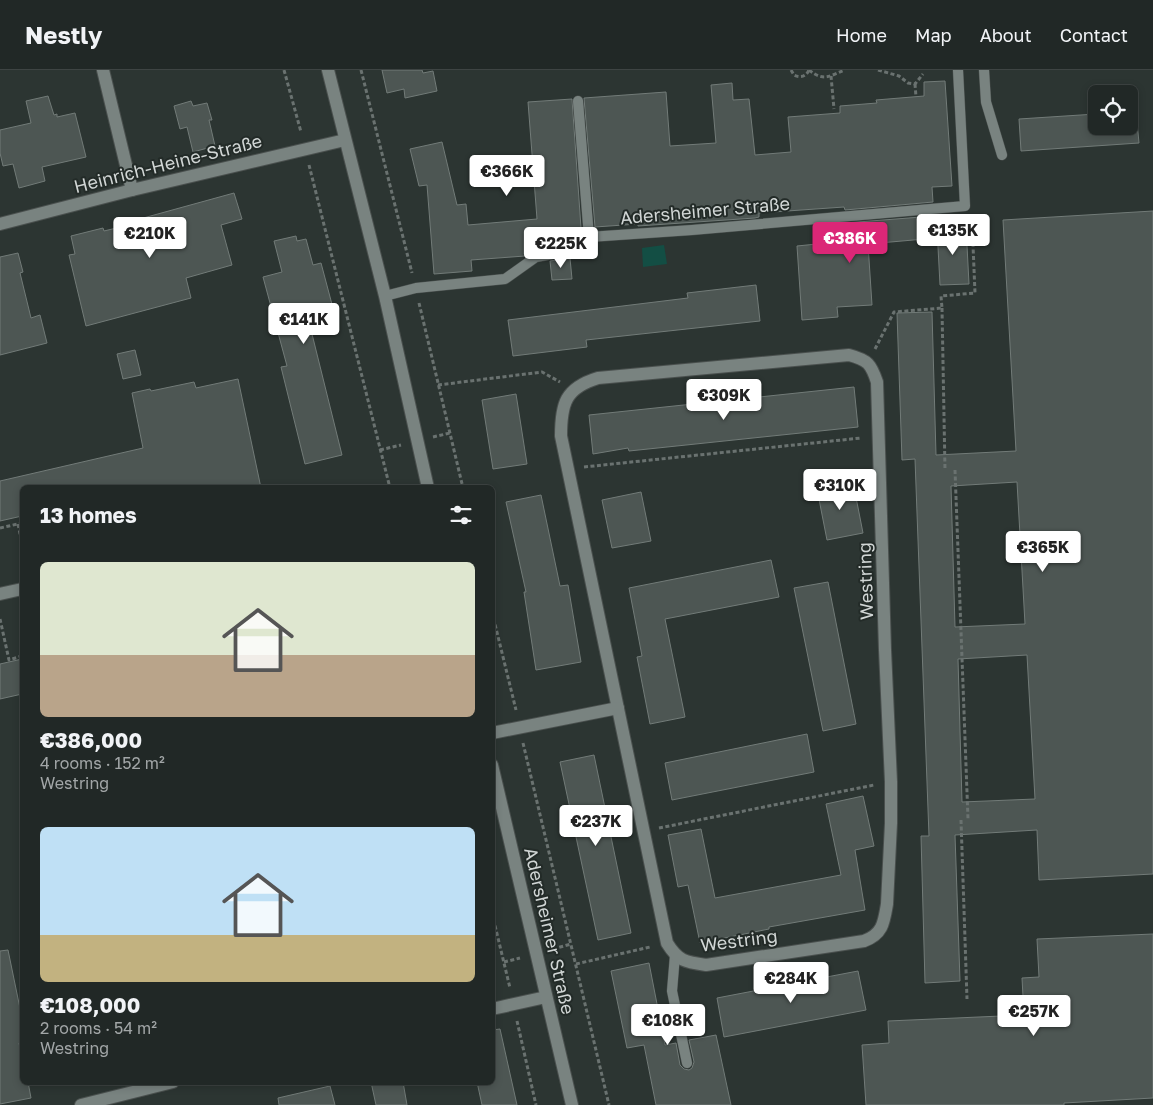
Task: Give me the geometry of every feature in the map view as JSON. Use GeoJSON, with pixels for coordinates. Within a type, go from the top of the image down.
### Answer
{"type":"FeatureCollection","features":[{"type":"Feature","properties":{"kind":"street"},"geometry":{"type":"LineString","coordinates":[[103,70],[132,190]]}},
{"type":"Feature","properties":{"kind":"street"},"geometry":{"type":"LineString","coordinates":[[328,70],[385,296],[427,485]]}},
{"type":"Feature","properties":{"kind":"street","name":"Heinrich-Heine-Straße"},"geometry":{"type":"LineString","coordinates":[[0,224],[132,190],[345,140]]}},
{"type":"Feature","properties":{"kind":"street"},"geometry":{"type":"LineString","coordinates":[[675,955],[667,943],[561,436],[561,415],[565,401],[573,390],[586,382],[598,378],[849,355],[868,362]]}},
{"type":"Feature","properties":{"kind":"street","name":"Westring"},"geometry":{"type":"LineString","coordinates":[[675,955],[688,962],[706,966],[864,940],[872,938],[880,932],[885,918],[891,823],[891,782],[877,382],[873,369],[868,362]]}},
{"type":"Feature","properties":{"kind":"street"},"geometry":{"type":"LineString","coordinates":[[0,594],[20,589]]}},
{"type":"Feature","properties":{"kind":"street"},"geometry":{"type":"LineString","coordinates":[[495,733],[618,708]]}},
{"type":"Feature","properties":{"kind":"street","name":"Adersheimer Straße"},"geometry":{"type":"LineString","coordinates":[[495,778],[572,1105]]}},
{"type":"Feature","properties":{"kind":"street"},"geometry":{"type":"LineString","coordinates":[[495,1008],[546,997]]}},
{"type":"Feature","properties":{"kind":"street"},"geometry":{"type":"LineString","coordinates":[[81,1105],[106,1102],[163,1085]]}},
{"type":"Feature","properties":{"kind":"lane"},"geometry":{"type":"LineString","coordinates":[[958,70],[965,206]]}},
{"type":"Feature","properties":{"kind":"lane"},"geometry":{"type":"LineString","coordinates":[[984,70],[986,102],[1002,155]]}},
{"type":"Feature","properties":{"kind":"lane"},"geometry":{"type":"LineString","coordinates":[[385,296],[416,288],[505,279],[536,257],[570,251],[589,237],[578,100]]}},
{"type":"Feature","properties":{"kind":"lane","name":"Adersheimer Straße"},"geometry":{"type":"LineString","coordinates":[[589,237],[965,206]]}},
{"type":"Feature","properties":{"kind":"lane"},"geometry":{"type":"LineString","coordinates":[[675,955],[672,991],[686,1063]]}},
{"type":"Feature","properties":{"kind":"path"},"geometry":{"type":"LineString","coordinates":[[284,70],[389,485]]}},
{"type":"Feature","properties":{"kind":"path"},"geometry":{"type":"LineString","coordinates":[[791,70],[794,75],[801,77],[809,70],[816,76],[825,78],[845,70]]}},
{"type":"Feature","properties":{"kind":"path"},"geometry":{"type":"LineString","coordinates":[[878,70],[899,76],[915,84]]}},
{"type":"Feature","properties":{"kind":"path"},"geometry":{"type":"LineString","coordinates":[[916,97],[915,84],[923,74]]}},
{"type":"Feature","properties":{"kind":"path"},"geometry":{"type":"LineString","coordinates":[[831,76],[834,109]]}},
{"type":"Feature","properties":{"kind":"path"},"geometry":{"type":"LineString","coordinates":[[945,470],[942,296],[975,293],[972,222],[965,206]]}},
{"type":"Feature","properties":{"kind":"path"},"geometry":{"type":"LineString","coordinates":[[868,362],[894,312],[942,308]]}},
{"type":"Feature","properties":{"kind":"path"},"geometry":{"type":"LineString","coordinates":[[438,385],[542,372],[573,390]]}},
{"type":"Feature","properties":{"kind":"path"},"geometry":{"type":"LineString","coordinates":[[568,469],[879,436]]}},
{"type":"Feature","properties":{"kind":"path"},"geometry":{"type":"LineString","coordinates":[[955,470],[968,819]]}},
{"type":"Feature","properties":{"kind":"path"},"geometry":{"type":"LineString","coordinates":[[0,528],[18,524],[20,534]]}},
{"type":"Feature","properties":{"kind":"path"},"geometry":{"type":"LineString","coordinates":[[0,618],[9,660],[20,657]]}},
{"type":"Feature","properties":{"kind":"path"},"geometry":{"type":"LineString","coordinates":[[495,625],[609,1105]]}},
{"type":"Feature","properties":{"kind":"path"},"geometry":{"type":"LineString","coordinates":[[644,831],[891,782]]}},
{"type":"Feature","properties":{"kind":"path"},"geometry":{"type":"LineString","coordinates":[[961,820],[967,999]]}},
{"type":"Feature","properties":{"kind":"path"},"geometry":{"type":"LineString","coordinates":[[576,964],[667,943]]}},
{"type":"Feature","properties":{"kind":"green space"},"geometry":{"type":"Polygon","coordinates":[[[664,245],[667,264],[643,267],[642,248],[664,245]]]}},
{"type":"Feature","properties":{"kind":"building"},"geometry":{"type":"Polygon","coordinates":[[[382,70],[422,70],[423,73],[433,71],[437,91],[405,98],[404,89],[387,93],[382,70]]]}},
{"type":"Feature","properties":{"kind":"building"},"geometry":{"type":"Polygon","coordinates":[[[945,81],[952,186],[932,187],[933,202],[845,210],[844,207],[759,213],[759,217],[755,218],[595,227],[584,98],[666,92],[670,146],[716,143],[711,85],[732,83],[733,100],[749,99],[755,155],[791,152],[788,117],[840,113],[840,106],[877,103],[876,100],[924,96],[924,82],[945,81]]]}},
{"type":"Feature","properties":{"kind":"building"},"geometry":{"type":"Polygon","coordinates":[[[48,96],[54,115],[57,114],[57,117],[75,113],[86,157],[42,167],[45,181],[19,188],[13,164],[3,166],[0,153],[0,130],[31,123],[26,101],[48,96]]]}},
{"type":"Feature","properties":{"kind":"building"},"geometry":{"type":"Polygon","coordinates":[[[572,99],[581,228],[568,230],[569,243],[567,245],[535,250],[525,256],[471,260],[472,271],[434,274],[427,185],[419,186],[410,149],[442,142],[457,205],[466,204],[468,225],[537,219],[528,102],[572,99]]]}},
{"type":"Feature","properties":{"kind":"building"},"geometry":{"type":"Polygon","coordinates":[[[191,101],[193,106],[207,103],[212,120],[209,120],[215,146],[193,152],[187,127],[180,129],[174,106],[191,101]]]}},
{"type":"Feature","properties":{"kind":"building"},"geometry":{"type":"Polygon","coordinates":[[[1088,115],[1088,135],[1138,135],[1138,132],[1139,143],[1021,151],[1019,119],[1088,115]]]}},
{"type":"Feature","properties":{"kind":"building"},"geometry":{"type":"Polygon","coordinates":[[[234,193],[242,219],[221,225],[232,265],[186,278],[191,298],[86,326],[69,255],[75,254],[71,236],[103,228],[104,231],[137,223],[136,220],[234,193]]]}},
{"type":"Feature","properties":{"kind":"building"},"geometry":{"type":"Polygon","coordinates":[[[1153,211],[1153,874],[1039,880],[1037,830],[955,835],[960,981],[925,983],[921,836],[929,836],[915,459],[902,460],[897,313],[932,312],[936,455],[1016,451],[1003,220],[1153,211]],[[1017,482],[951,486],[955,627],[1025,624],[1017,482]],[[1027,655],[958,659],[962,802],[1035,799],[1027,655]]]}},
{"type":"Feature","properties":{"kind":"building"},"geometry":{"type":"Polygon","coordinates":[[[934,216],[936,238],[868,244],[872,305],[837,307],[838,317],[802,320],[797,246],[847,241],[845,223],[934,216]]]}},
{"type":"Feature","properties":{"kind":"building"},"geometry":{"type":"Polygon","coordinates":[[[966,226],[969,284],[940,285],[937,228],[966,226]]]}},
{"type":"Feature","properties":{"kind":"building"},"geometry":{"type":"Polygon","coordinates":[[[296,236],[297,241],[306,239],[313,265],[321,263],[338,327],[312,334],[342,455],[305,464],[281,367],[287,366],[263,277],[282,272],[274,241],[296,236]]]}},
{"type":"Feature","properties":{"kind":"building"},"geometry":{"type":"Polygon","coordinates":[[[18,253],[23,272],[20,273],[31,318],[40,315],[47,343],[0,355],[0,257],[18,253]]]}},
{"type":"Feature","properties":{"kind":"building"},"geometry":{"type":"Polygon","coordinates":[[[570,258],[572,279],[552,280],[550,261],[570,258]]]}},
{"type":"Feature","properties":{"kind":"building"},"geometry":{"type":"Polygon","coordinates":[[[756,285],[760,321],[586,340],[587,347],[513,356],[508,320],[688,298],[687,293],[756,285]]]}},
{"type":"Feature","properties":{"kind":"building"},"geometry":{"type":"Polygon","coordinates":[[[135,350],[141,375],[123,379],[117,354],[135,350]]]}},
{"type":"Feature","properties":{"kind":"building"},"geometry":{"type":"Polygon","coordinates":[[[238,379],[260,485],[20,485],[20,516],[0,521],[0,481],[143,448],[132,393],[194,382],[196,388],[238,379]]]}},
{"type":"Feature","properties":{"kind":"building"},"geometry":{"type":"Polygon","coordinates":[[[854,387],[858,427],[629,451],[628,448],[593,454],[589,415],[854,387]]]}},
{"type":"Feature","properties":{"kind":"building"},"geometry":{"type":"Polygon","coordinates":[[[516,394],[527,464],[493,469],[482,400],[516,394]]]}},
{"type":"Feature","properties":{"kind":"building"},"geometry":{"type":"Polygon","coordinates":[[[853,482],[863,533],[827,540],[817,489],[853,482]]]}},
{"type":"Feature","properties":{"kind":"building"},"geometry":{"type":"Polygon","coordinates":[[[641,492],[651,541],[612,548],[602,500],[641,492]]]}},
{"type":"Feature","properties":{"kind":"building"},"geometry":{"type":"Polygon","coordinates":[[[541,495],[560,586],[568,585],[581,662],[536,670],[524,592],[526,592],[506,502],[541,495]]]}},
{"type":"Feature","properties":{"kind":"building"},"geometry":{"type":"Polygon","coordinates":[[[771,560],[779,597],[665,619],[685,717],[650,724],[637,657],[642,656],[629,588],[771,560]]]}},
{"type":"Feature","properties":{"kind":"building"},"geometry":{"type":"Polygon","coordinates":[[[828,582],[856,724],[823,731],[794,588],[828,582]]]}},
{"type":"Feature","properties":{"kind":"building"},"geometry":{"type":"Polygon","coordinates":[[[20,659],[20,694],[0,699],[0,664],[20,659]]]}},
{"type":"Feature","properties":{"kind":"building"},"geometry":{"type":"Polygon","coordinates":[[[807,734],[814,772],[672,800],[665,763],[807,734]]]}},
{"type":"Feature","properties":{"kind":"building"},"geometry":{"type":"Polygon","coordinates":[[[594,755],[631,933],[598,940],[560,762],[594,755]]]}},
{"type":"Feature","properties":{"kind":"building"},"geometry":{"type":"Polygon","coordinates":[[[863,796],[874,846],[855,850],[865,910],[769,927],[769,929],[700,943],[688,885],[678,887],[668,835],[701,829],[715,898],[841,875],[826,804],[863,796]]]}},
{"type":"Feature","properties":{"kind":"building"},"geometry":{"type":"Polygon","coordinates":[[[1153,934],[1153,1098],[1064,1103],[1064,1105],[866,1105],[862,1045],[889,1043],[888,1021],[1024,1015],[1022,978],[1039,977],[1037,939],[1153,934]]]}},
{"type":"Feature","properties":{"kind":"building"},"geometry":{"type":"Polygon","coordinates":[[[8,950],[20,1008],[20,1085],[29,1085],[31,1098],[0,1104],[0,951],[8,950]]]}},
{"type":"Feature","properties":{"kind":"building"},"geometry":{"type":"Polygon","coordinates":[[[649,963],[665,1045],[676,1043],[680,1065],[684,1069],[689,1070],[694,1062],[689,1040],[716,1035],[731,1105],[656,1105],[644,1045],[627,1048],[611,971],[649,963]]]}},
{"type":"Feature","properties":{"kind":"building"},"geometry":{"type":"Polygon","coordinates":[[[858,971],[866,1010],[724,1037],[717,998],[858,971]]]}},
{"type":"Feature","properties":{"kind":"building"},"geometry":{"type":"Polygon","coordinates":[[[500,1029],[517,1105],[482,1105],[478,1085],[495,1085],[495,1030],[500,1029]]]}},
{"type":"Feature","properties":{"kind":"building"},"geometry":{"type":"Polygon","coordinates":[[[372,1085],[404,1085],[407,1105],[376,1105],[372,1085]]]}},
{"type":"Feature","properties":{"kind":"building"},"geometry":{"type":"Polygon","coordinates":[[[330,1086],[335,1105],[279,1105],[278,1098],[330,1086]]]}}]}
